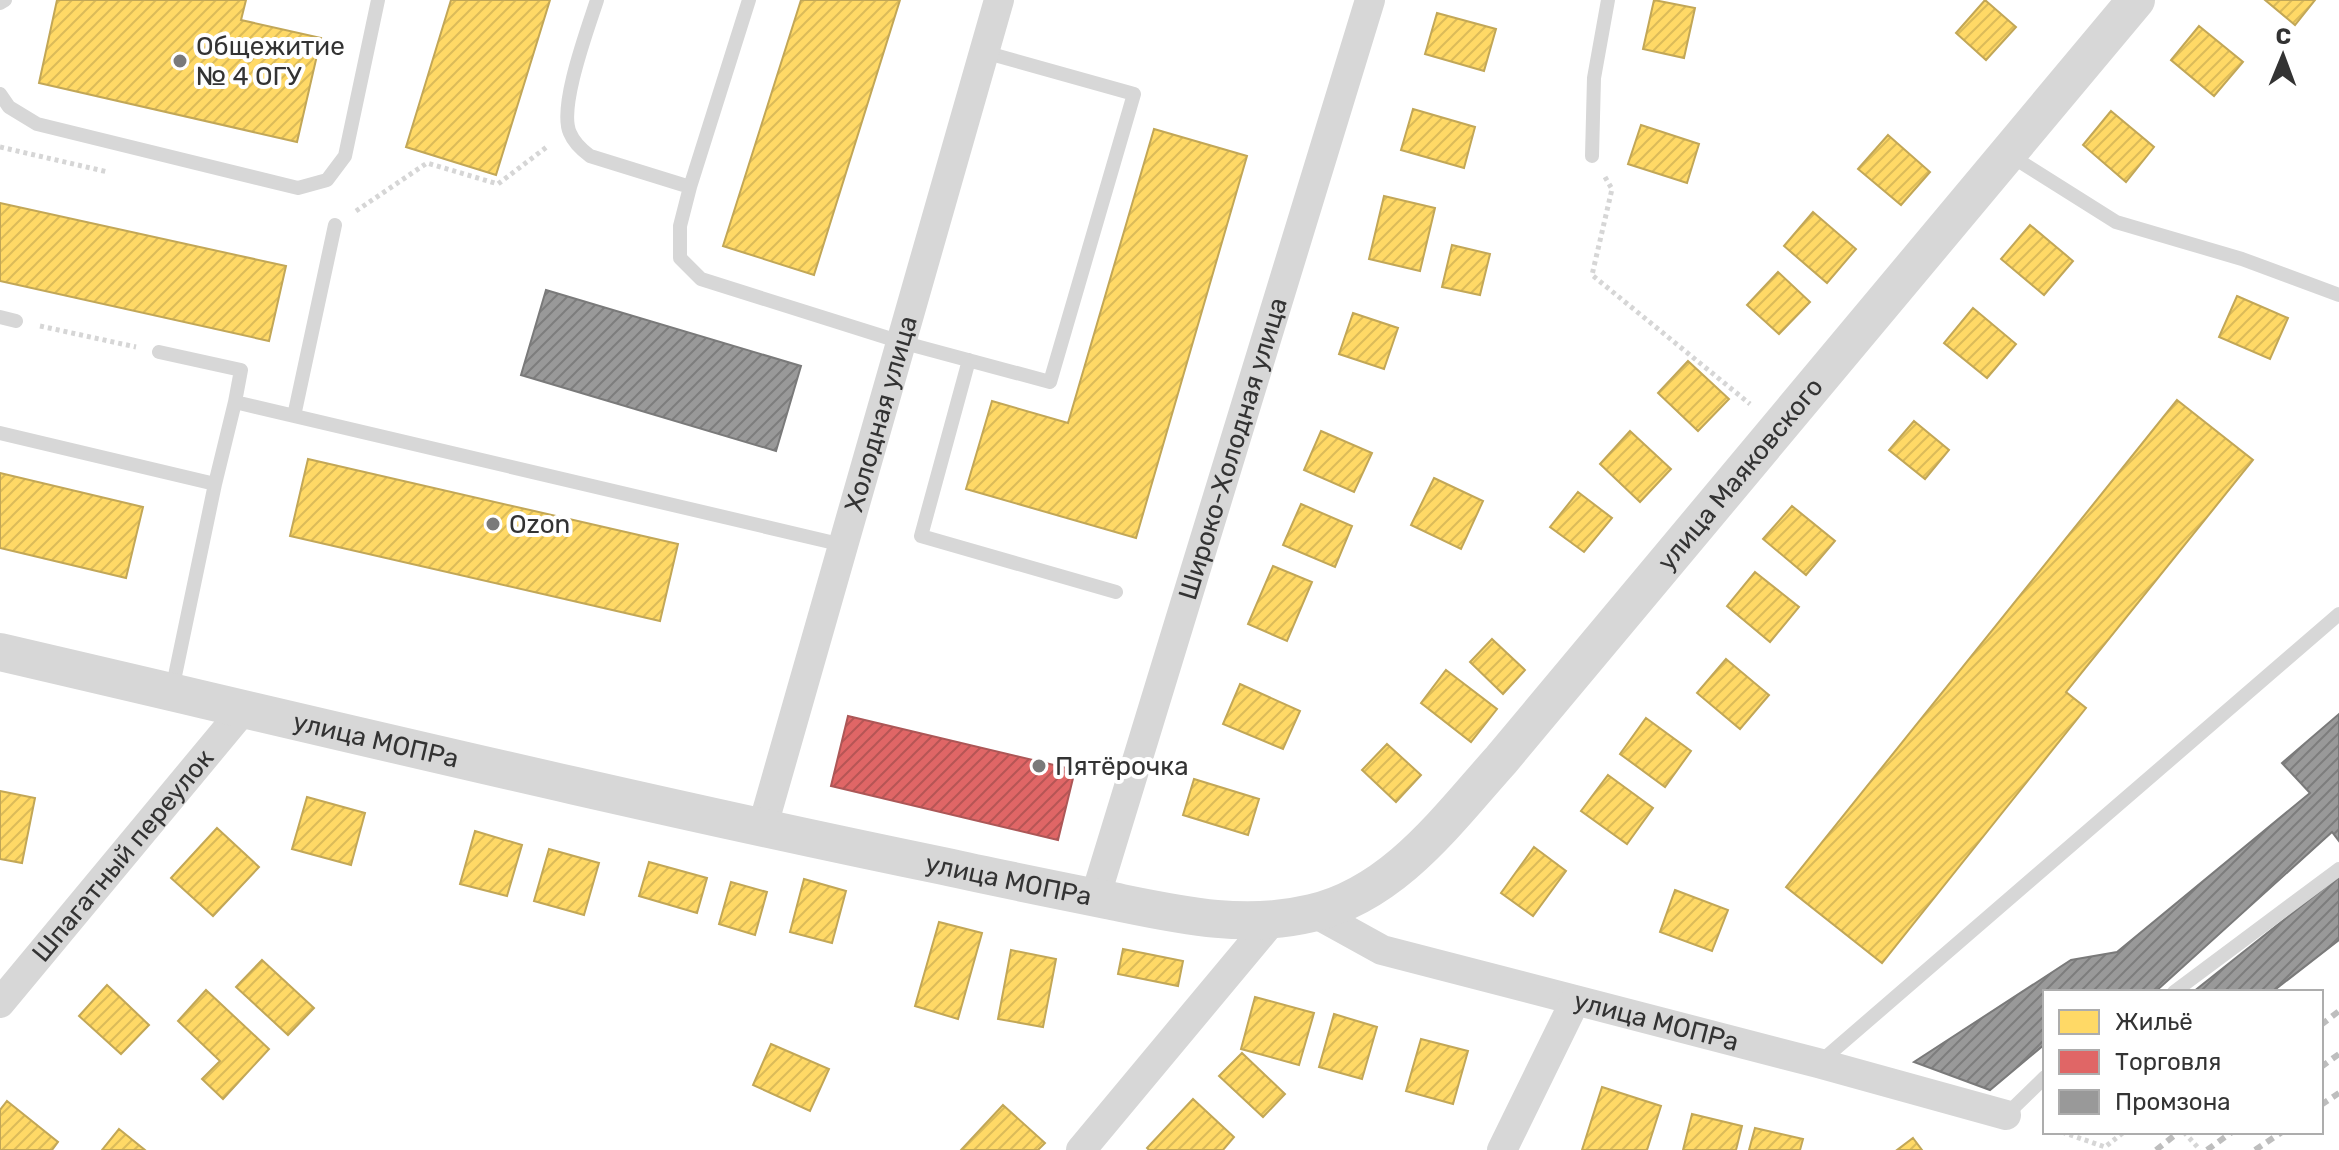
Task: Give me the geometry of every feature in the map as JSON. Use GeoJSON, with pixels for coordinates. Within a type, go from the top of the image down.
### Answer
{"type":"FeatureCollection","features":[{"type":"Feature","properties":{"kind":"street","name":"Холодная улица"},"geometry":{"type":"LineString","coordinates":[[762,829],[999,0]]}},
{"type":"Feature","properties":{"kind":"street","name":"Широко-Холодная улица"},"geometry":{"type":"LineString","coordinates":[[1095,898],[1370,0]]}},
{"type":"Feature","properties":{"kind":"street","name":"улица Маяковского"},"geometry":{"type":"LineString","coordinates":[[1315,913],[1348,902],[1384,880],[1428,841],[1501,760],[2136,0]]}},
{"type":"Feature","properties":{"kind":"street","name":"улица МОПРа"},"geometry":{"type":"LineString","coordinates":[[0,652],[762,829],[1195,918],[1271,922],[1315,913],[1382,950],[2006,1115]]}},
{"type":"Feature","properties":{"kind":"street","name":"Шпагатный переулок"},"geometry":{"type":"LineString","coordinates":[[0,1003],[244,709]]}},
{"type":"Feature","properties":{"kind":"street"},"geometry":{"type":"LineString","coordinates":[[1081,1150],[1271,922]]}},
{"type":"Feature","properties":{"kind":"street"},"geometry":{"type":"LineString","coordinates":[[1502,1150],[1575,1001]]}},
{"type":"Feature","properties":{"kind":"lane"},"geometry":{"type":"LineString","coordinates":[[0,3],[5,0]]}},
{"type":"Feature","properties":{"kind":"lane"},"geometry":{"type":"LineString","coordinates":[[0,94],[9,107],[37,124],[298,188],[327,180],[345,156],[378,0]]}},
{"type":"Feature","properties":{"kind":"lane"},"geometry":{"type":"LineString","coordinates":[[597,0],[567,107],[568,131],[579,148],[590,156],[690,187]]}},
{"type":"Feature","properties":{"kind":"lane"},"geometry":{"type":"LineString","coordinates":[[749,0],[690,187],[680,226],[680,258],[701,279],[901,342],[1050,382],[1134,94],[984,52]]}},
{"type":"Feature","properties":{"kind":"lane"},"geometry":{"type":"LineString","coordinates":[[1592,156],[1594,78],[1608,0]]}},
{"type":"Feature","properties":{"kind":"lane"},"geometry":{"type":"LineString","coordinates":[[2008,154],[2116,222],[2242,259],[2339,295]]}},
{"type":"Feature","properties":{"kind":"lane"},"geometry":{"type":"LineString","coordinates":[[294,416],[335,225]]}},
{"type":"Feature","properties":{"kind":"lane"},"geometry":{"type":"LineString","coordinates":[[0,317],[16,321]]}},
{"type":"Feature","properties":{"kind":"lane"},"geometry":{"type":"LineString","coordinates":[[159,352],[241,370],[171,692]]}},
{"type":"Feature","properties":{"kind":"lane"},"geometry":{"type":"LineString","coordinates":[[969,360],[921,536],[1116,592]]}},
{"type":"Feature","properties":{"kind":"lane"},"geometry":{"type":"LineString","coordinates":[[235,402],[843,545]]}},
{"type":"Feature","properties":{"kind":"lane"},"geometry":{"type":"LineString","coordinates":[[0,433],[215,484]]}},
{"type":"Feature","properties":{"kind":"lane"},"geometry":{"type":"LineString","coordinates":[[1818,1063],[2339,614]]}},
{"type":"Feature","properties":{"kind":"lane"},"geometry":{"type":"LineString","coordinates":[[2177,990],[2339,869]]}},
{"type":"Feature","properties":{"kind":"lane"},"geometry":{"type":"LineString","coordinates":[[2006,1115],[2043,1079]]}},
{"type":"Feature","properties":{"kind":"path"},"geometry":{"type":"LineString","coordinates":[[335,225],[427,163],[498,184],[568,131]]}},
{"type":"Feature","properties":{"kind":"path"},"geometry":{"type":"LineString","coordinates":[[1592,156],[1612,189],[1592,275],[1780,428]]}},
{"type":"Feature","properties":{"kind":"path"},"geometry":{"type":"LineString","coordinates":[[16,321],[159,352]]}},
{"type":"Feature","properties":{"kind":"path"},"geometry":{"type":"LineString","coordinates":[[2068,1134],[2105,1147],[2121,1134]]}},
{"type":"Feature","properties":{"kind":"path"},"geometry":{"type":"LineString","coordinates":[[2186,1134],[2200,1150]]}},
{"type":"Feature","properties":{"kind":"building: Жильё","name":"Общежитие № 4 ОГУ"},"geometry":{"type":"Polygon","coordinates":[[[57,0],[246,0],[241,20],[321,38],[297,142],[39,83],[57,0]]]}},
{"type":"Feature","properties":{"kind":"building: Жильё"},"geometry":{"type":"Polygon","coordinates":[[[451,0],[550,0],[496,175],[406,147],[451,0]]]}},
{"type":"Feature","properties":{"kind":"building: Жильё"},"geometry":{"type":"Polygon","coordinates":[[[801,0],[900,0],[814,275],[723,246],[801,0]]]}},
{"type":"Feature","properties":{"kind":"building: Жильё"},"geometry":{"type":"Polygon","coordinates":[[[1654,0],[1695,8],[1684,58],[1643,49],[1654,0]]]}},
{"type":"Feature","properties":{"kind":"building: Жильё"},"geometry":{"type":"Polygon","coordinates":[[[1985,0],[2016,27],[1986,60],[1956,33],[1985,0]]]}},
{"type":"Feature","properties":{"kind":"building: Жильё"},"geometry":{"type":"Polygon","coordinates":[[[2265,0],[2315,0],[2295,25],[2265,0]]]}},
{"type":"Feature","properties":{"kind":"building: Жильё"},"geometry":{"type":"Polygon","coordinates":[[[1437,13],[1496,29],[1484,71],[1425,54],[1437,13]]]}},
{"type":"Feature","properties":{"kind":"building: Жильё"},"geometry":{"type":"Polygon","coordinates":[[[2199,26],[2243,62],[2214,96],[2171,60],[2199,26]]]}},
{"type":"Feature","properties":{"kind":"building: Жильё"},"geometry":{"type":"Polygon","coordinates":[[[1413,109],[1475,127],[1464,168],[1401,150],[1413,109]]]}},
{"type":"Feature","properties":{"kind":"building: Жильё"},"geometry":{"type":"Polygon","coordinates":[[[2111,111],[2154,147],[2126,182],[2083,145],[2111,111]]]}},
{"type":"Feature","properties":{"kind":"building: Жильё"},"geometry":{"type":"Polygon","coordinates":[[[1641,125],[1699,144],[1687,183],[1628,164],[1641,125]]]}},
{"type":"Feature","properties":{"kind":"building: Жильё"},"geometry":{"type":"Polygon","coordinates":[[[1154,129],[1247,156],[1136,538],[966,489],[992,401],[1068,423],[1154,129]]]}},
{"type":"Feature","properties":{"kind":"building: Жильё"},"geometry":{"type":"Polygon","coordinates":[[[1888,135],[1930,172],[1901,205],[1858,169],[1888,135]]]}},
{"type":"Feature","properties":{"kind":"building: Жильё"},"geometry":{"type":"Polygon","coordinates":[[[1384,196],[1435,208],[1420,271],[1369,259],[1384,196]]]}},
{"type":"Feature","properties":{"kind":"building: Жильё"},"geometry":{"type":"Polygon","coordinates":[[[0,203],[286,266],[269,341],[0,281],[0,203]]]}},
{"type":"Feature","properties":{"kind":"building: Жильё"},"geometry":{"type":"Polygon","coordinates":[[[1813,212],[1856,249],[1827,283],[1784,246],[1813,212]]]}},
{"type":"Feature","properties":{"kind":"building: Жильё"},"geometry":{"type":"Polygon","coordinates":[[[2030,225],[2073,261],[2044,295],[2001,259],[2030,225]]]}},
{"type":"Feature","properties":{"kind":"building: Жильё"},"geometry":{"type":"Polygon","coordinates":[[[1452,245],[1490,254],[1480,295],[1442,287],[1452,245]]]}},
{"type":"Feature","properties":{"kind":"building: Жильё"},"geometry":{"type":"Polygon","coordinates":[[[1778,272],[1810,302],[1779,334],[1747,305],[1778,272]]]}},
{"type":"Feature","properties":{"kind":"building: Жильё"},"geometry":{"type":"Polygon","coordinates":[[[2237,296],[2288,318],[2270,359],[2219,337],[2237,296]]]}},
{"type":"Feature","properties":{"kind":"building: Жильё"},"geometry":{"type":"Polygon","coordinates":[[[1973,308],[2016,344],[1987,378],[1944,343],[1973,308]]]}},
{"type":"Feature","properties":{"kind":"building: Жильё"},"geometry":{"type":"Polygon","coordinates":[[[1353,313],[1398,328],[1384,369],[1339,354],[1353,313]]]}},
{"type":"Feature","properties":{"kind":"building: Жильё"},"geometry":{"type":"Polygon","coordinates":[[[1688,361],[1729,399],[1698,431],[1658,393],[1688,361]]]}},
{"type":"Feature","properties":{"kind":"building: Жильё"},"geometry":{"type":"Polygon","coordinates":[[[2177,400],[2253,460],[2066,692],[2086,708],[1882,963],[1786,887],[2177,400]]]}},
{"type":"Feature","properties":{"kind":"building: Жильё"},"geometry":{"type":"Polygon","coordinates":[[[1914,421],[1949,450],[1925,479],[1889,450],[1914,421]]]}},
{"type":"Feature","properties":{"kind":"building: Жильё"},"geometry":{"type":"Polygon","coordinates":[[[1321,431],[1372,453],[1354,492],[1304,470],[1321,431]]]}},
{"type":"Feature","properties":{"kind":"building: Жильё"},"geometry":{"type":"Polygon","coordinates":[[[1630,431],[1671,469],[1640,502],[1600,464],[1630,431]]]}},
{"type":"Feature","properties":{"kind":"building: Жильё"},"geometry":{"type":"Polygon","coordinates":[[[308,459],[678,544],[660,621],[290,536],[308,459]]]}},
{"type":"Feature","properties":{"kind":"building: Жильё"},"geometry":{"type":"Polygon","coordinates":[[[0,473],[143,507],[126,578],[0,548],[0,473]]]}},
{"type":"Feature","properties":{"kind":"building: Жильё"},"geometry":{"type":"Polygon","coordinates":[[[1434,478],[1483,501],[1461,549],[1411,525],[1434,478]]]}},
{"type":"Feature","properties":{"kind":"building: Жильё"},"geometry":{"type":"Polygon","coordinates":[[[1578,492],[1612,518],[1584,552],[1550,527],[1578,492]]]}},
{"type":"Feature","properties":{"kind":"building: Жильё"},"geometry":{"type":"Polygon","coordinates":[[[1301,504],[1352,526],[1335,567],[1283,545],[1301,504]]]}},
{"type":"Feature","properties":{"kind":"building: Жильё"},"geometry":{"type":"Polygon","coordinates":[[[1792,506],[1835,541],[1806,575],[1763,539],[1792,506]]]}},
{"type":"Feature","properties":{"kind":"building: Жильё"},"geometry":{"type":"Polygon","coordinates":[[[1273,566],[1312,582],[1287,641],[1248,624],[1273,566]]]}},
{"type":"Feature","properties":{"kind":"building: Жильё"},"geometry":{"type":"Polygon","coordinates":[[[1755,572],[1799,607],[1770,642],[1727,606],[1755,572]]]}},
{"type":"Feature","properties":{"kind":"building: Жильё"},"geometry":{"type":"Polygon","coordinates":[[[1492,639],[1525,670],[1503,694],[1470,662],[1492,639]]]}},
{"type":"Feature","properties":{"kind":"building: Жильё"},"geometry":{"type":"Polygon","coordinates":[[[1726,659],[1769,695],[1740,729],[1697,693],[1726,659]]]}},
{"type":"Feature","properties":{"kind":"building: Жильё"},"geometry":{"type":"Polygon","coordinates":[[[1446,670],[1497,709],[1471,742],[1421,703],[1446,670]]]}},
{"type":"Feature","properties":{"kind":"building: Жильё"},"geometry":{"type":"Polygon","coordinates":[[[1240,684],[1300,711],[1283,749],[1223,724],[1240,684]]]}},
{"type":"Feature","properties":{"kind":"building: Жильё"},"geometry":{"type":"Polygon","coordinates":[[[1646,718],[1691,751],[1665,787],[1620,754],[1646,718]]]}},
{"type":"Feature","properties":{"kind":"building: Жильё"},"geometry":{"type":"Polygon","coordinates":[[[1387,744],[1421,775],[1396,802],[1362,770],[1387,744]]]}},
{"type":"Feature","properties":{"kind":"building: Жильё"},"geometry":{"type":"Polygon","coordinates":[[[1608,775],[1653,808],[1627,844],[1581,811],[1608,775]]]}},
{"type":"Feature","properties":{"kind":"building: Жильё"},"geometry":{"type":"Polygon","coordinates":[[[1194,779],[1259,799],[1248,835],[1183,815],[1194,779]]]}},
{"type":"Feature","properties":{"kind":"building: Жильё"},"geometry":{"type":"Polygon","coordinates":[[[0,791],[35,798],[22,863],[0,859],[0,791]]]}},
{"type":"Feature","properties":{"kind":"building: Жильё"},"geometry":{"type":"Polygon","coordinates":[[[307,797],[365,813],[351,865],[292,849],[307,797]]]}},
{"type":"Feature","properties":{"kind":"building: Жильё"},"geometry":{"type":"Polygon","coordinates":[[[217,828],[259,867],[213,916],[171,878],[217,828]]]}},
{"type":"Feature","properties":{"kind":"building: Жильё"},"geometry":{"type":"Polygon","coordinates":[[[475,831],[522,845],[507,896],[460,884],[475,831]]]}},
{"type":"Feature","properties":{"kind":"building: Жильё"},"geometry":{"type":"Polygon","coordinates":[[[1534,847],[1566,871],[1533,916],[1501,893],[1534,847]]]}},
{"type":"Feature","properties":{"kind":"building: Жильё"},"geometry":{"type":"Polygon","coordinates":[[[549,849],[599,863],[584,915],[534,901],[549,849]]]}},
{"type":"Feature","properties":{"kind":"building: Жильё"},"geometry":{"type":"Polygon","coordinates":[[[649,862],[707,878],[697,913],[639,896],[649,862]]]}},
{"type":"Feature","properties":{"kind":"building: Жильё"},"geometry":{"type":"Polygon","coordinates":[[[804,879],[846,891],[832,943],[790,932],[804,879]]]}},
{"type":"Feature","properties":{"kind":"building: Жильё"},"geometry":{"type":"Polygon","coordinates":[[[731,882],[767,892],[755,935],[719,924],[731,882]]]}},
{"type":"Feature","properties":{"kind":"building: Жильё"},"geometry":{"type":"Polygon","coordinates":[[[1675,890],[1728,910],[1712,951],[1660,932],[1675,890]]]}},
{"type":"Feature","properties":{"kind":"building: Жильё"},"geometry":{"type":"Polygon","coordinates":[[[939,922],[982,933],[958,1019],[915,1006],[939,922]]]}},
{"type":"Feature","properties":{"kind":"building: Жильё"},"geometry":{"type":"Polygon","coordinates":[[[1123,949],[1183,961],[1178,986],[1118,974],[1123,949]]]}},
{"type":"Feature","properties":{"kind":"building: Жильё"},"geometry":{"type":"Polygon","coordinates":[[[1011,950],[1056,959],[1043,1027],[998,1019],[1011,950]]]}},
{"type":"Feature","properties":{"kind":"building: Жильё"},"geometry":{"type":"Polygon","coordinates":[[[262,960],[314,1008],[288,1035],[236,987],[262,960]]]}},
{"type":"Feature","properties":{"kind":"building: Жильё"},"geometry":{"type":"Polygon","coordinates":[[[107,985],[149,1025],[121,1054],[79,1016],[107,985]]]}},
{"type":"Feature","properties":{"kind":"building: Жильё"},"geometry":{"type":"Polygon","coordinates":[[[206,990],[269,1049],[223,1099],[202,1079],[220,1061],[178,1021],[206,990]]]}},
{"type":"Feature","properties":{"kind":"building: Жильё"},"geometry":{"type":"Polygon","coordinates":[[[1255,997],[1314,1013],[1299,1065],[1241,1049],[1255,997]]]}},
{"type":"Feature","properties":{"kind":"building: Жильё"},"geometry":{"type":"Polygon","coordinates":[[[1334,1014],[1377,1027],[1362,1079],[1319,1067],[1334,1014]]]}},
{"type":"Feature","properties":{"kind":"building: Жильё"},"geometry":{"type":"Polygon","coordinates":[[[1421,1039],[1468,1051],[1453,1104],[1406,1091],[1421,1039]]]}},
{"type":"Feature","properties":{"kind":"building: Жильё"},"geometry":{"type":"Polygon","coordinates":[[[771,1044],[829,1069],[810,1111],[753,1085],[771,1044]]]}},
{"type":"Feature","properties":{"kind":"building: Жильё"},"geometry":{"type":"Polygon","coordinates":[[[1242,1053],[1285,1094],[1263,1117],[1219,1076],[1242,1053]]]}},
{"type":"Feature","properties":{"kind":"building: Жильё"},"geometry":{"type":"Polygon","coordinates":[[[1602,1087],[1661,1106],[1647,1150],[1582,1150],[1602,1087]]]}},
{"type":"Feature","properties":{"kind":"building: Жильё"},"geometry":{"type":"Polygon","coordinates":[[[1193,1099],[1234,1137],[1223,1150],[1149,1150],[1147,1148],[1193,1099]]]}},
{"type":"Feature","properties":{"kind":"building: Жильё"},"geometry":{"type":"Polygon","coordinates":[[[7,1101],[58,1142],[52,1150],[0,1150],[0,1110],[7,1101]]]}},
{"type":"Feature","properties":{"kind":"building: Жильё"},"geometry":{"type":"Polygon","coordinates":[[[1003,1105],[1045,1143],[1038,1150],[961,1150],[1003,1105]]]}},
{"type":"Feature","properties":{"kind":"building: Жильё"},"geometry":{"type":"Polygon","coordinates":[[[1692,1114],[1742,1126],[1736,1150],[1683,1150],[1692,1114]]]}},
{"type":"Feature","properties":{"kind":"building: Жильё"},"geometry":{"type":"Polygon","coordinates":[[[1755,1128],[1803,1139],[1800,1150],[1749,1150],[1755,1128]]]}},
{"type":"Feature","properties":{"kind":"building: Жильё"},"geometry":{"type":"Polygon","coordinates":[[[119,1129],[145,1150],[102,1150],[119,1129]]]}},
{"type":"Feature","properties":{"kind":"building: Жильё"},"geometry":{"type":"Polygon","coordinates":[[[1913,1138],[1922,1150],[1897,1150],[1913,1138]]]}},
{"type":"Feature","properties":{"kind":"building: Торговля"},"geometry":{"type":"Polygon","coordinates":[[[848,716],[1075,770],[1058,840],[831,786],[848,716]]]}},
{"type":"Feature","properties":{"kind":"building: Промзона"},"geometry":{"type":"Polygon","coordinates":[[[546,290],[801,366],[776,451],[521,375],[546,290]]]}},
{"type":"Feature","properties":{"kind":"building: Промзона"},"geometry":{"type":"Polygon","coordinates":[[[2339,714],[2339,841],[2332,832],[2157,990],[2043,990],[2043,1046],[1990,1090],[1914,1062],[2071,960],[2117,952],[2310,793],[2282,763],[2339,714]]]}},
{"type":"Feature","properties":{"kind":"building: Промзона"},"geometry":{"type":"Polygon","coordinates":[[[2339,876],[2339,940],[2275,990],[2196,990],[2339,876]]]}},
{"type":"Feature","properties":{"kind":"railway"},"geometry":{"type":"LineString","coordinates":[[2323,1023],[2339,1011]]}},
{"type":"Feature","properties":{"kind":"railway"},"geometry":{"type":"LineString","coordinates":[[2323,1066],[2339,1054]]}},
{"type":"Feature","properties":{"kind":"railway"},"geometry":{"type":"LineString","coordinates":[[2323,1104],[2339,1093]]}},
{"type":"Feature","properties":{"kind":"railway"},"geometry":{"type":"LineString","coordinates":[[2156,1150],[2176,1134]]}},
{"type":"Feature","properties":{"kind":"railway"},"geometry":{"type":"LineString","coordinates":[[2207,1150],[2229,1134]]}},
{"type":"Feature","properties":{"kind":"railway"},"geometry":{"type":"LineString","coordinates":[[2255,1150],[2279,1134]]}},
{"type":"Feature","properties":{"kind":"place","name":"Общежитие № 4 ОГУ"},"geometry":{"type":"Point","coordinates":[180,61]}},
{"type":"Feature","properties":{"kind":"place","name":"Ozon"},"geometry":{"type":"Point","coordinates":[493,524]}},
{"type":"Feature","properties":{"kind":"place","name":"Пятёрочка"},"geometry":{"type":"Point","coordinates":[1039,766]}}]}
